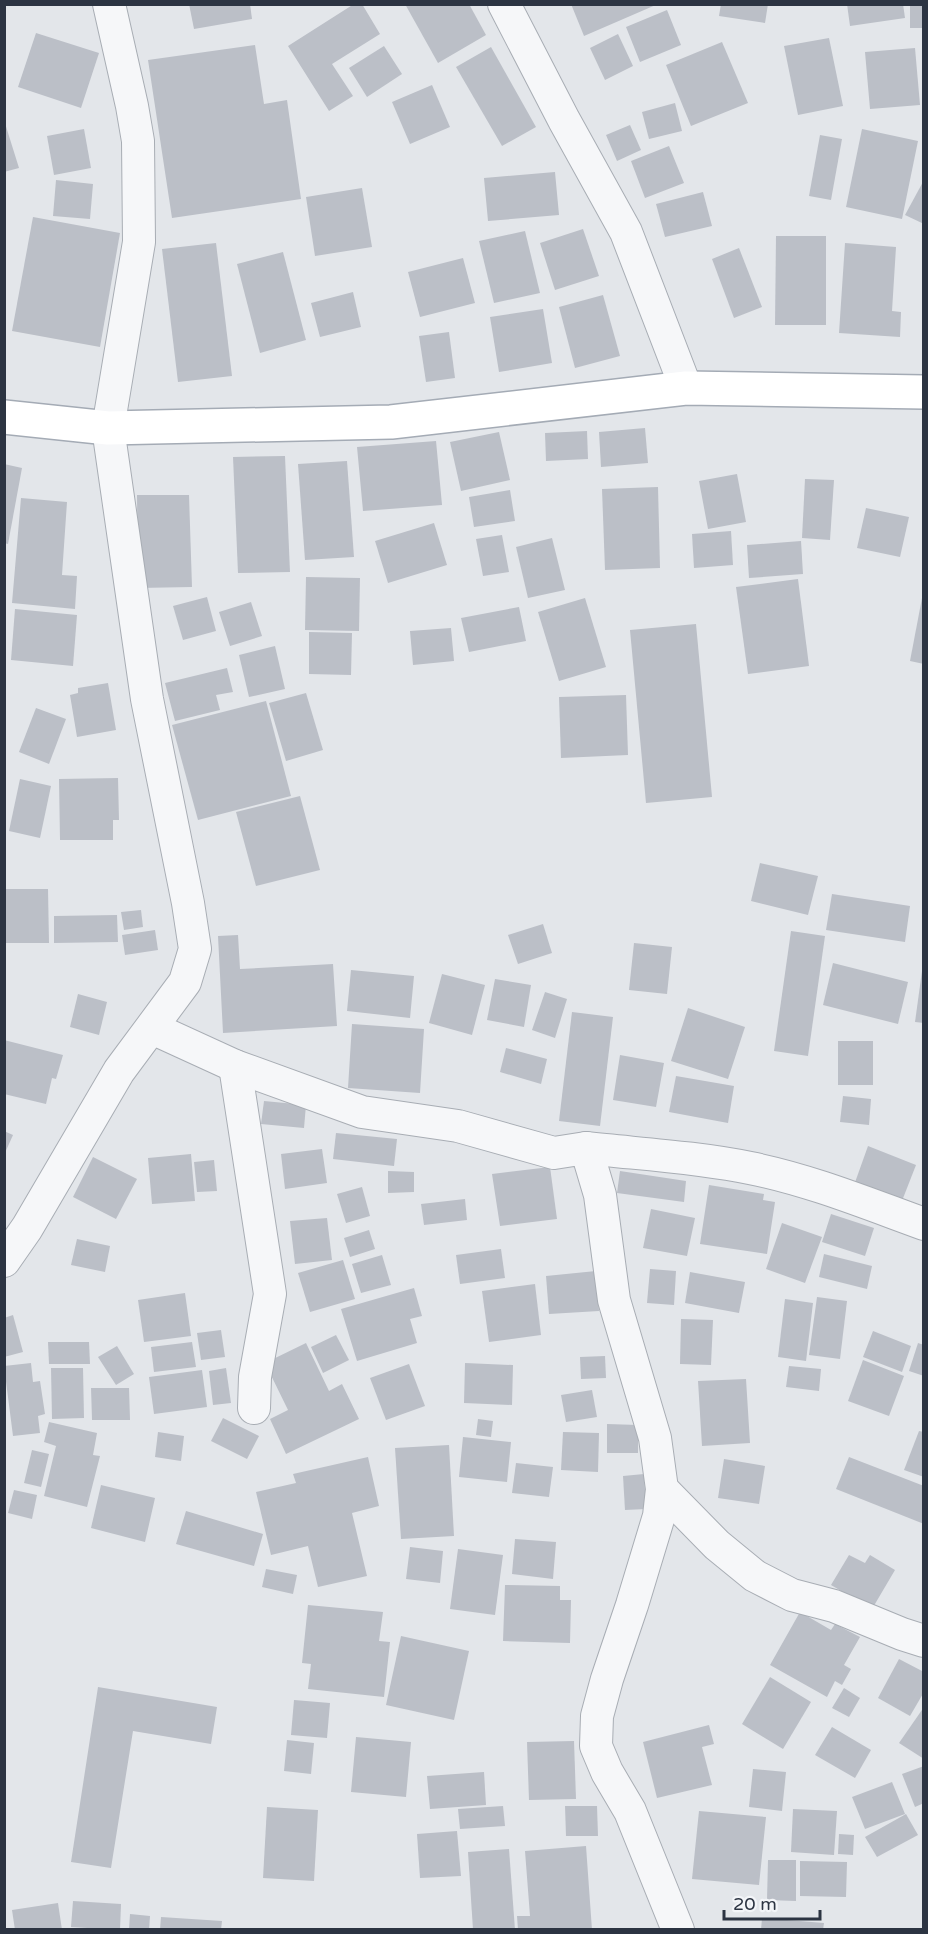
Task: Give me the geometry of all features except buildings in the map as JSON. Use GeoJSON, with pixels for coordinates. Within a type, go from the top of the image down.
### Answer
{"type":"FeatureCollection","features":[{"type":"Feature","properties":{"kind":"main road"},"geometry":{"type":"LineString","coordinates":[[4,417],[108,428],[391,422],[686,388],[924,392]]}},
{"type":"Feature","properties":{"kind":"street"},"geometry":{"type":"LineString","coordinates":[[4,1261],[27,1228],[119,1071],[185,982],[195,949],[147,699],[108,428],[139,242],[138,141],[109,4]]}},
{"type":"Feature","properties":{"kind":"street"},"geometry":{"type":"LineString","coordinates":[[504,4],[564,120],[626,232],[686,388]]}},
{"type":"Feature","properties":{"kind":"street"},"geometry":{"type":"LineString","coordinates":[[152,1028],[235,1066],[362,1112],[458,1126],[554,1153],[586,1148],[694,1159],[749,1168],[820,1186],[924,1224]]}},
{"type":"Feature","properties":{"kind":"street"},"geometry":{"type":"LineString","coordinates":[[235,1066],[270,1294],[255,1377],[254,1408]]}},
{"type":"Feature","properties":{"kind":"street"},"geometry":{"type":"LineString","coordinates":[[586,1148],[600,1195],[614,1300],[656,1438],[662,1489],[659,1516],[597,1716],[596,1746],[634,1822],[678,1929]]}},
{"type":"Feature","properties":{"kind":"street"},"geometry":{"type":"LineString","coordinates":[[662,1489],[717,1545],[755,1576],[792,1595],[834,1606],[902,1635],[924,1641]]}}]}
